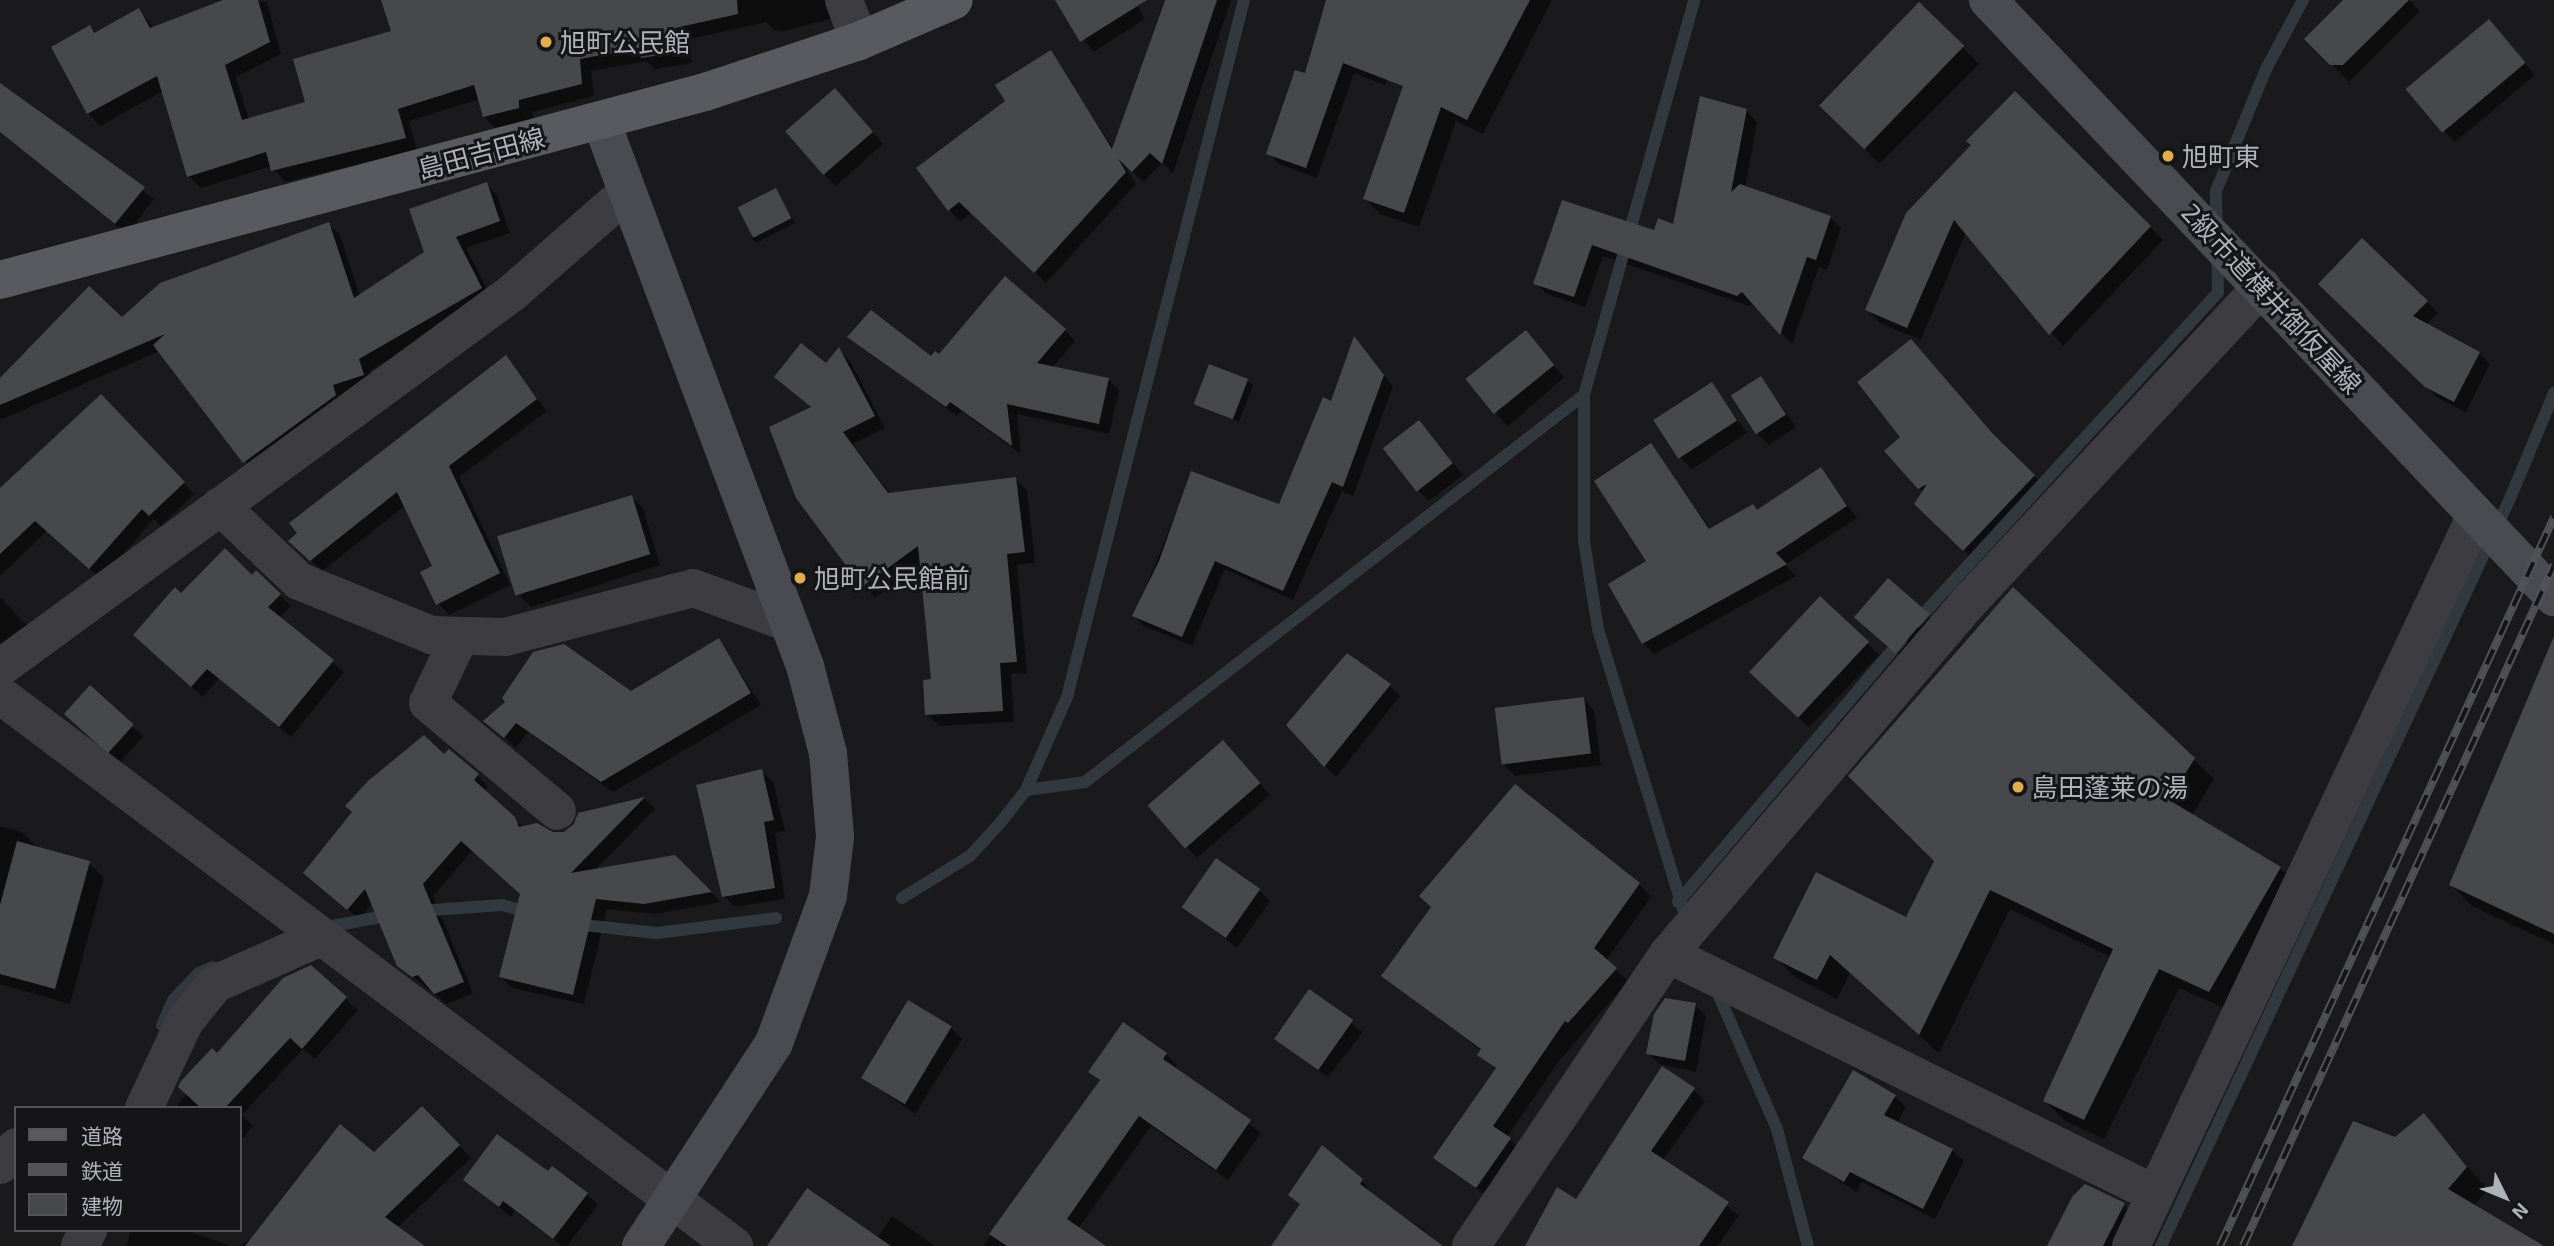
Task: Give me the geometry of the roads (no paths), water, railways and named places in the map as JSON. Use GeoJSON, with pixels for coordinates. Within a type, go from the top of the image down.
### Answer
{"type":"FeatureCollection","features":[{"type":"Feature","properties":{"kind":"main road","name":"島田吉田線"},"geometry":{"type":"LineString","coordinates":[[0,280],[705,92],[859,41],[954,0]]}},
{"type":"Feature","properties":{"kind":"street"},"geometry":{"type":"LineString","coordinates":[[844,0],[859,41]]}},
{"type":"Feature","properties":{"kind":"street","name":"2級市道横井御仮屋線"},"geometry":{"type":"LineString","coordinates":[[1988,0],[2554,597]]}},
{"type":"Feature","properties":{"kind":"street"},"geometry":{"type":"LineString","coordinates":[[601,121],[625,194],[789,623],[828,753],[835,837],[828,897],[774,1043],[641,1246]]}},
{"type":"Feature","properties":{"kind":"street"},"geometry":{"type":"LineString","coordinates":[[0,668],[512,293],[625,194]]}},
{"type":"Feature","properties":{"kind":"street"},"geometry":{"type":"LineString","coordinates":[[1471,1246],[1668,954],[1966,605],[2262,286]]}},
{"type":"Feature","properties":{"kind":"street"},"geometry":{"type":"LineString","coordinates":[[220,506],[299,581],[431,635],[505,638],[693,588],[789,623]]}},
{"type":"Feature","properties":{"kind":"street"},"geometry":{"type":"LineString","coordinates":[[2131,1246],[2476,515]]}},
{"type":"Feature","properties":{"kind":"street"},"geometry":{"type":"LineString","coordinates":[[460,636],[428,703],[557,811]]}},
{"type":"Feature","properties":{"kind":"street"},"geometry":{"type":"LineString","coordinates":[[0,695],[671,1202],[734,1246]]}},
{"type":"Feature","properties":{"kind":"street"},"geometry":{"type":"LineString","coordinates":[[145,1106],[185,1021],[215,984],[321,937]]}},
{"type":"Feature","properties":{"kind":"street"},"geometry":{"type":"LineString","coordinates":[[1668,954],[2155,1194]]}},
{"type":"Feature","properties":{"kind":"street"},"geometry":{"type":"LineString","coordinates":[[0,1126],[14,1138]]}},
{"type":"Feature","properties":{"kind":"street"},"geometry":{"type":"LineString","coordinates":[[0,1165],[14,1149]]}},
{"type":"Feature","properties":{"kind":"waterway"},"geometry":{"type":"LineString","coordinates":[[902,898],[970,856],[1001,822],[1026,790],[1067,697],[1244,0]]}},
{"type":"Feature","properties":{"kind":"waterway"},"geometry":{"type":"LineString","coordinates":[[1687,922],[1598,629],[1584,541],[1584,395],[1694,0]]}},
{"type":"Feature","properties":{"kind":"waterway"},"geometry":{"type":"LineString","coordinates":[[2217,229],[2216,191],[2266,69],[2303,0]]}},
{"type":"Feature","properties":{"kind":"waterway"},"geometry":{"type":"LineString","coordinates":[[1916,622],[2218,293],[2217,254]]}},
{"type":"Feature","properties":{"kind":"waterway"},"geometry":{"type":"LineString","coordinates":[[2161,1246],[2511,496],[2554,393]]}},
{"type":"Feature","properties":{"kind":"waterway"},"geometry":{"type":"LineString","coordinates":[[1026,790],[1085,782],[1584,395]]}},
{"type":"Feature","properties":{"kind":"waterway"},"geometry":{"type":"LineString","coordinates":[[1678,902],[1902,639]]}},
{"type":"Feature","properties":{"kind":"waterway"},"geometry":{"type":"LineString","coordinates":[[419,911],[502,905],[532,913]]}},
{"type":"Feature","properties":{"kind":"waterway"},"geometry":{"type":"LineString","coordinates":[[322,928],[391,915]]}},
{"type":"Feature","properties":{"kind":"waterway"},"geometry":{"type":"LineString","coordinates":[[574,924],[657,933],[776,918]]}},
{"type":"Feature","properties":{"kind":"waterway"},"geometry":{"type":"LineString","coordinates":[[162,1025],[173,1000],[199,973],[213,967]]}},
{"type":"Feature","properties":{"kind":"waterway"},"geometry":{"type":"LineString","coordinates":[[1715,987],[1777,1129],[1808,1246]]}},
{"type":"Feature","properties":{"kind":"railway"},"geometry":{"type":"LineString","coordinates":[[2220,1246],[2554,517]]}},
{"type":"Feature","properties":{"kind":"railway"},"geometry":{"type":"LineString","coordinates":[[2243,1246],[2554,565]]}},
{"type":"Feature","properties":{"kind":"place","name":"旭町公民館"},"geometry":{"type":"Point","coordinates":[546,42]}},
{"type":"Feature","properties":{"kind":"place","name":"旭町東"},"geometry":{"type":"Point","coordinates":[2168,156]}},
{"type":"Feature","properties":{"kind":"place","name":"旭町公民館前"},"geometry":{"type":"Point","coordinates":[800,578]}},
{"type":"Feature","properties":{"kind":"place","name":"島田蓬莱の湯"},"geometry":{"type":"Point","coordinates":[2018,787]}}]}
